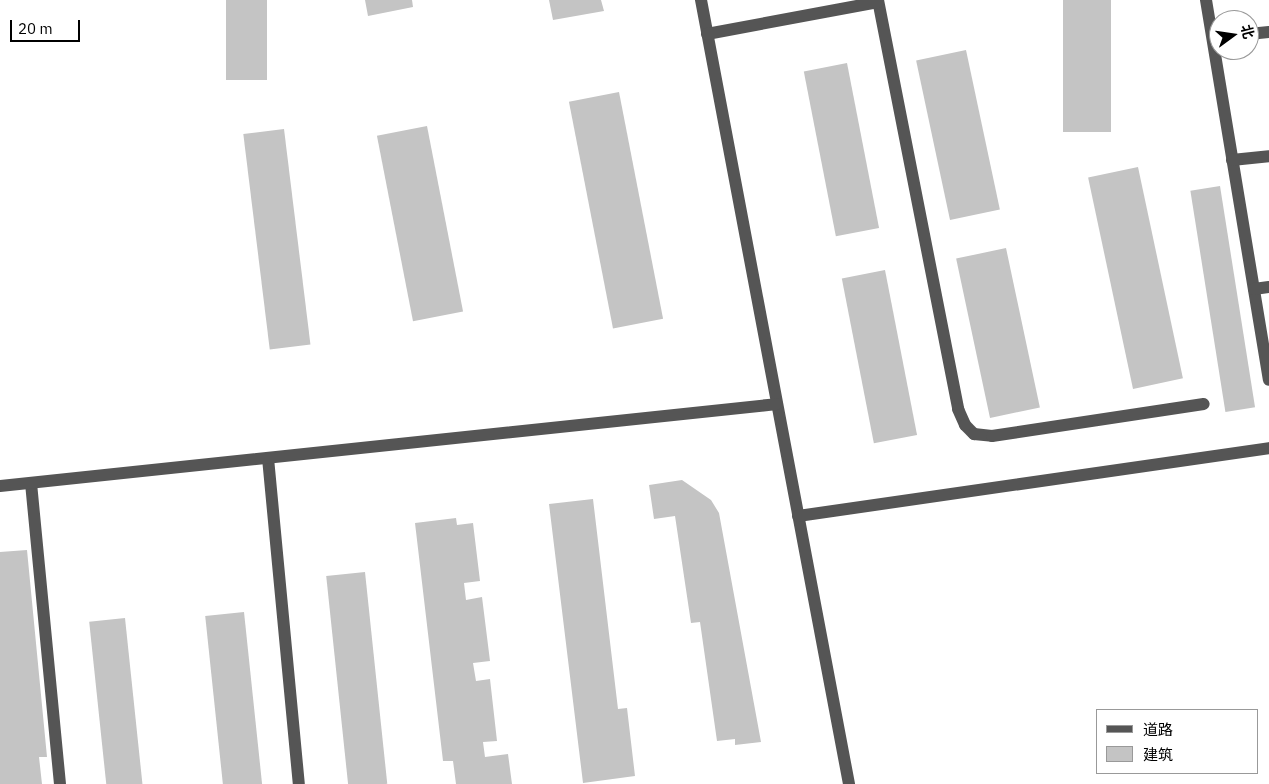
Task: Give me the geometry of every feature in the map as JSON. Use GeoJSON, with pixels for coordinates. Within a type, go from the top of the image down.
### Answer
{"type":"FeatureCollection","features":[{"type":"Feature","properties":{"kind":"street"},"geometry":{"type":"LineString","coordinates":[[701,0],[849,784]]}},
{"type":"Feature","properties":{"kind":"street"},"geometry":{"type":"LineString","coordinates":[[1206,0],[1209,12]]}},
{"type":"Feature","properties":{"kind":"street"},"geometry":{"type":"LineString","coordinates":[[707,34],[878,1],[958,409],[965,425],[974,434],[992,436],[1204,404]]}},
{"type":"Feature","properties":{"kind":"street"},"geometry":{"type":"LineString","coordinates":[[1218,60],[1232,160],[1269,380]]}},
{"type":"Feature","properties":{"kind":"street"},"geometry":{"type":"LineString","coordinates":[[1232,160],[1269,156]]}},
{"type":"Feature","properties":{"kind":"street"},"geometry":{"type":"LineString","coordinates":[[1254,289],[1269,287]]}},
{"type":"Feature","properties":{"kind":"street"},"geometry":{"type":"LineString","coordinates":[[0,486],[777,404]]}},
{"type":"Feature","properties":{"kind":"street"},"geometry":{"type":"LineString","coordinates":[[798,516],[1269,448]]}},
{"type":"Feature","properties":{"kind":"street"},"geometry":{"type":"LineString","coordinates":[[268,458],[299,784]]}},
{"type":"Feature","properties":{"kind":"street"},"geometry":{"type":"LineString","coordinates":[[31,483],[60,784]]}},
{"type":"Feature","properties":{"kind":"building"},"geometry":{"type":"Polygon","coordinates":[[[226,0],[267,0],[267,80],[226,80],[226,0]]]}},
{"type":"Feature","properties":{"kind":"building"},"geometry":{"type":"Polygon","coordinates":[[[365,0],[412,0],[413,7],[368,16],[365,0]]]}},
{"type":"Feature","properties":{"kind":"building"},"geometry":{"type":"Polygon","coordinates":[[[549,0],[601,0],[604,11],[553,20],[549,0]]]}},
{"type":"Feature","properties":{"kind":"building"},"geometry":{"type":"Polygon","coordinates":[[[1063,0],[1111,0],[1111,132],[1063,132],[1063,0]]]}},
{"type":"Feature","properties":{"kind":"building"},"geometry":{"type":"Polygon","coordinates":[[[966,50],[1000,209],[950,220],[916,61],[966,50]]]}},
{"type":"Feature","properties":{"kind":"building"},"geometry":{"type":"Polygon","coordinates":[[[847,63],[879,228],[836,236],[804,71],[847,63]]]}},
{"type":"Feature","properties":{"kind":"building"},"geometry":{"type":"Polygon","coordinates":[[[619,92],[663,319],[613,328],[569,102],[619,92]]]}},
{"type":"Feature","properties":{"kind":"building"},"geometry":{"type":"Polygon","coordinates":[[[427,126],[463,312],[413,321],[377,136],[427,126]]]}},
{"type":"Feature","properties":{"kind":"building"},"geometry":{"type":"Polygon","coordinates":[[[284,129],[310,344],[270,349],[243,134],[284,129]]]}},
{"type":"Feature","properties":{"kind":"building"},"geometry":{"type":"Polygon","coordinates":[[[1138,167],[1183,378],[1133,389],[1088,178],[1138,167]]]}},
{"type":"Feature","properties":{"kind":"building"},"geometry":{"type":"Polygon","coordinates":[[[1220,186],[1255,407],[1225,412],[1190,191],[1220,186]]]}},
{"type":"Feature","properties":{"kind":"building"},"geometry":{"type":"Polygon","coordinates":[[[1006,248],[1040,407],[990,418],[956,259],[1006,248]]]}},
{"type":"Feature","properties":{"kind":"building"},"geometry":{"type":"Polygon","coordinates":[[[885,270],[917,435],[874,443],[842,278],[885,270]]]}},
{"type":"Feature","properties":{"kind":"building"},"geometry":{"type":"Polygon","coordinates":[[[682,480],[711,500],[719,513],[761,742],[735,745],[735,739],[717,741],[700,622],[691,623],[675,516],[654,519],[649,485],[682,480]]]}},
{"type":"Feature","properties":{"kind":"building"},"geometry":{"type":"Polygon","coordinates":[[[593,499],[618,709],[627,708],[635,776],[583,783],[549,504],[593,499]]]}},
{"type":"Feature","properties":{"kind":"building"},"geometry":{"type":"Polygon","coordinates":[[[456,518],[457,525],[473,523],[480,581],[464,583],[466,600],[482,597],[490,661],[473,663],[476,681],[490,679],[497,741],[483,742],[485,757],[508,754],[512,784],[456,784],[453,761],[443,761],[415,523],[456,518]]]}},
{"type":"Feature","properties":{"kind":"building"},"geometry":{"type":"Polygon","coordinates":[[[27,550],[47,757],[39,757],[42,784],[0,784],[0,552],[27,550]]]}},
{"type":"Feature","properties":{"kind":"building"},"geometry":{"type":"Polygon","coordinates":[[[365,572],[387,784],[348,784],[326,576],[365,572]]]}},
{"type":"Feature","properties":{"kind":"building"},"geometry":{"type":"Polygon","coordinates":[[[244,612],[262,784],[223,784],[205,616],[244,612]]]}},
{"type":"Feature","properties":{"kind":"building"},"geometry":{"type":"Polygon","coordinates":[[[125,618],[142,784],[106,784],[89,622],[125,618]]]}}]}
